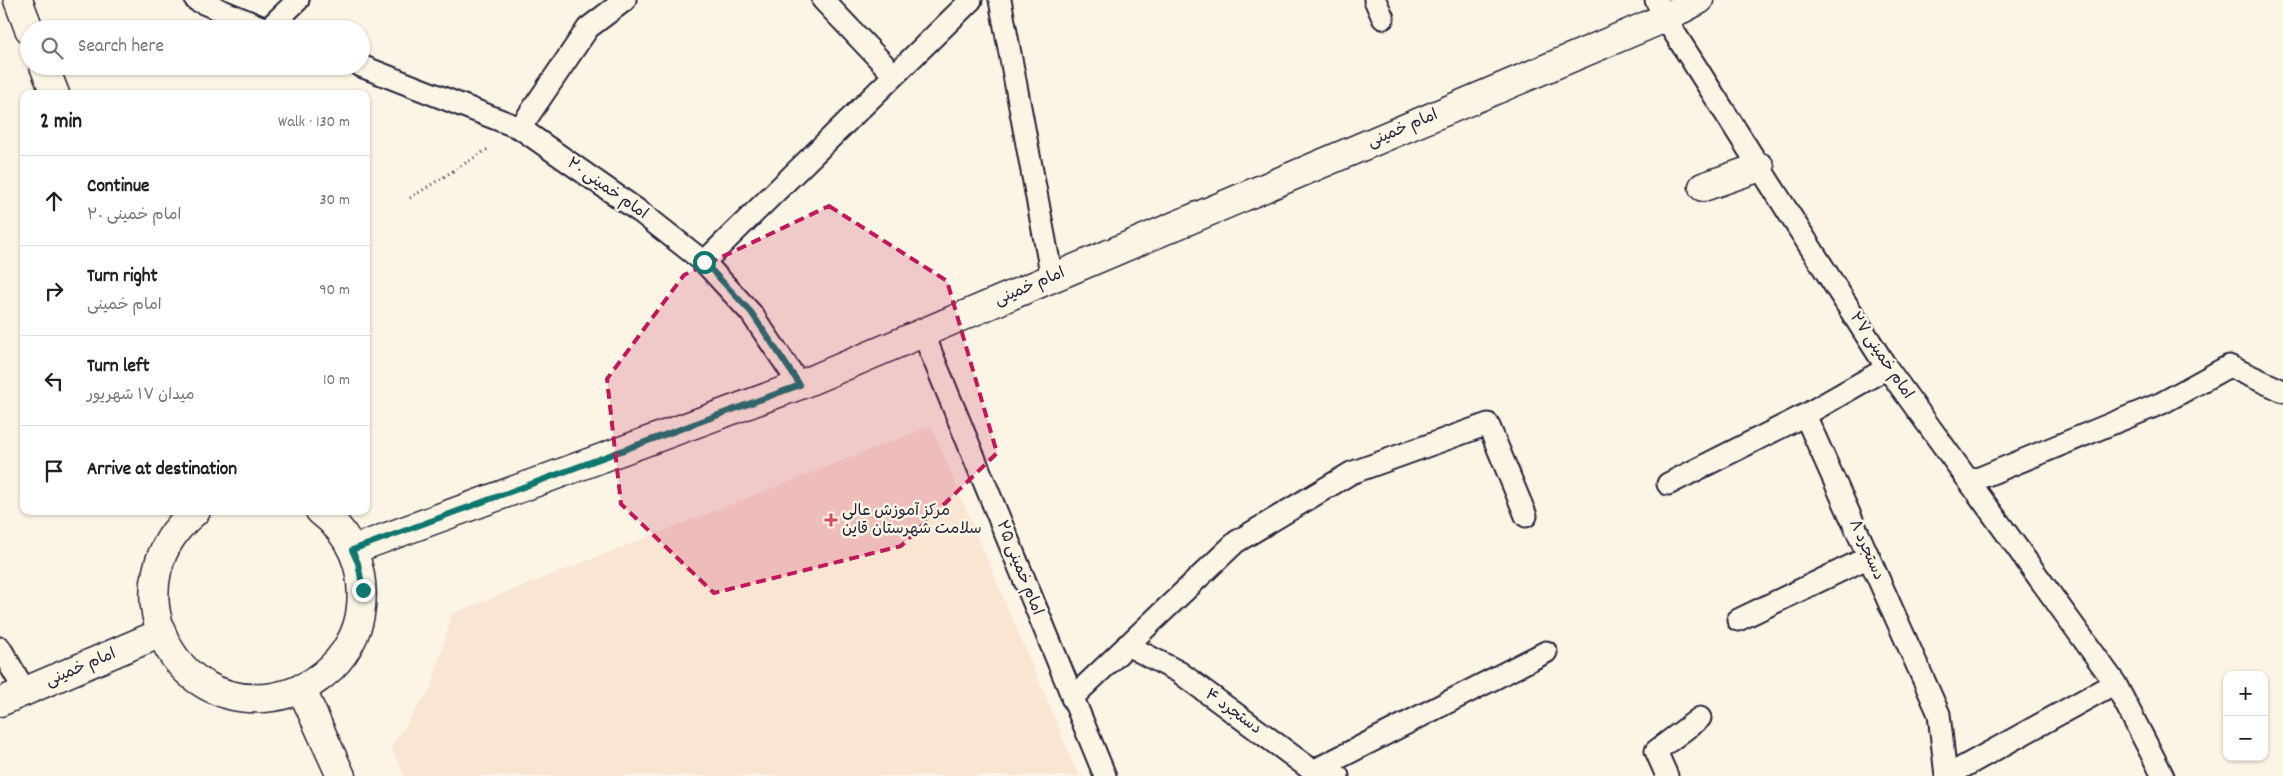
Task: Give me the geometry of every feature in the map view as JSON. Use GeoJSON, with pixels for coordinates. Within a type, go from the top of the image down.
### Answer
{"type":"FeatureCollection","features":[{"type":"Feature","properties":{"kind":"main road"},"geometry":{"type":"LineString","coordinates":[[18,0],[26,20]]}},
{"type":"Feature","properties":{"kind":"main road","name":"امام خمینی"},"geometry":{"type":"LineString","coordinates":[[352,550],[800,385],[1052,278],[1661,9],[1699,0]]}},
{"type":"Feature","properties":{"kind":"main road"},"geometry":{"type":"LineString","coordinates":[[48,75],[53,90]]}},
{"type":"Feature","properties":{"kind":"main road"},"geometry":{"type":"LineString","coordinates":[[1703,187],[1760,167]]}},
{"type":"Feature","properties":{"kind":"main road"},"geometry":{"type":"LineString","coordinates":[[191,515],[166,543],[157,568],[153,595],[161,633],[167,647],[184,669],[206,685],[232,696],[260,699],[287,694],[313,684],[334,666],[350,644],[360,617],[363,590],[358,563],[346,538],[325,515]]}},
{"type":"Feature","properties":{"kind":"main road","name":"امام خمینی"},"geometry":{"type":"LineString","coordinates":[[0,702],[161,633]]}},
{"type":"Feature","properties":{"kind":"main road"},"geometry":{"type":"LineString","coordinates":[[301,688],[341,776]]}},
{"type":"Feature","properties":{"kind":"lane"},"geometry":{"type":"LineString","coordinates":[[196,0],[245,20]]}},
{"type":"Feature","properties":{"kind":"lane"},"geometry":{"type":"LineString","coordinates":[[277,20],[298,0]]}},
{"type":"Feature","properties":{"kind":"lane"},"geometry":{"type":"LineString","coordinates":[[520,128],[588,28],[625,0]]}},
{"type":"Feature","properties":{"kind":"lane"},"geometry":{"type":"LineString","coordinates":[[823,0],[894,75]]}},
{"type":"Feature","properties":{"kind":"lane"},"geometry":{"type":"LineString","coordinates":[[704,262],[970,0]]}},
{"type":"Feature","properties":{"kind":"lane"},"geometry":{"type":"LineString","coordinates":[[1000,0],[1052,278]]}},
{"type":"Feature","properties":{"kind":"lane","name":"امام خمینی ۲۷"},"geometry":{"type":"LineString","coordinates":[[1661,9],[1887,368],[2115,683],[2163,776]]}},
{"type":"Feature","properties":{"kind":"lane","name":"امام خمینی ۲۰"},"geometry":{"type":"LineString","coordinates":[[370,70],[520,128],[643,214],[704,262],[751,312],[800,385]]}},
{"type":"Feature","properties":{"kind":"lane","name":"امام خمینی ۲۵"},"geometry":{"type":"LineString","coordinates":[[923,333],[1104,776]]}},
{"type":"Feature","properties":{"kind":"lane"},"geometry":{"type":"LineString","coordinates":[[1970,482],[2162,403],[2229,366],[2283,391]]}},
{"type":"Feature","properties":{"kind":"lane"},"geometry":{"type":"LineString","coordinates":[[1668,484],[1805,415],[1887,368]]}},
{"type":"Feature","properties":{"kind":"lane","name":"دستجرد ۸"},"geometry":{"type":"LineString","coordinates":[[1805,415],[1940,714],[1947,776]]}},
{"type":"Feature","properties":{"kind":"lane"},"geometry":{"type":"LineString","coordinates":[[1072,698],[1236,542],[1351,472],[1488,424],[1526,516]]}},
{"type":"Feature","properties":{"kind":"lane"},"geometry":{"type":"LineString","coordinates":[[1738,620],[1869,556]]}},
{"type":"Feature","properties":{"kind":"lane","name":"دستجرد ۴"},"geometry":{"type":"LineString","coordinates":[[1128,646],[1179,672],[1314,770],[1338,776]]}},
{"type":"Feature","properties":{"kind":"lane"},"geometry":{"type":"LineString","coordinates":[[0,648],[25,692]]}},
{"type":"Feature","properties":{"kind":"lane"},"geometry":{"type":"LineString","coordinates":[[1314,770],[1546,652]]}},
{"type":"Feature","properties":{"kind":"lane"},"geometry":{"type":"LineString","coordinates":[[1947,776],[2115,683]]}},
{"type":"Feature","properties":{"kind":"lane"},"geometry":{"type":"LineString","coordinates":[[1667,776],[1656,751],[1700,718]]}},
{"type":"Feature","properties":{"kind":"path"},"geometry":{"type":"LineString","coordinates":[[410,198],[520,128]]}},
{"type":"Feature","properties":{"kind":"highlighted area"},"geometry":{"type":"Polygon","coordinates":[[[829,206],[947,281],[997,453],[901,546],[714,593],[621,504],[607,379],[684,275],[829,206]]]}},
{"type":"Feature","properties":{"kind":"shaded area","name":"مرکز آموزش عالی سلامت شهرستان قاین"},"geometry":{"type":"Polygon","coordinates":[[[931,426],[1079,776],[404,776],[391,747],[432,686],[452,614],[931,426]]]}},
{"type":"Feature","properties":{"kind":"place","name":"مرکز آموزش عالی سلامت شهرستان قاین"},"geometry":{"type":"Point","coordinates":[831,520]}},
{"type":"Feature","properties":{"kind":"route"},"geometry":{"type":"LineString","coordinates":[[363,590],[358,563],[352,550],[800,385],[751,312],[704,262]]}}]}
